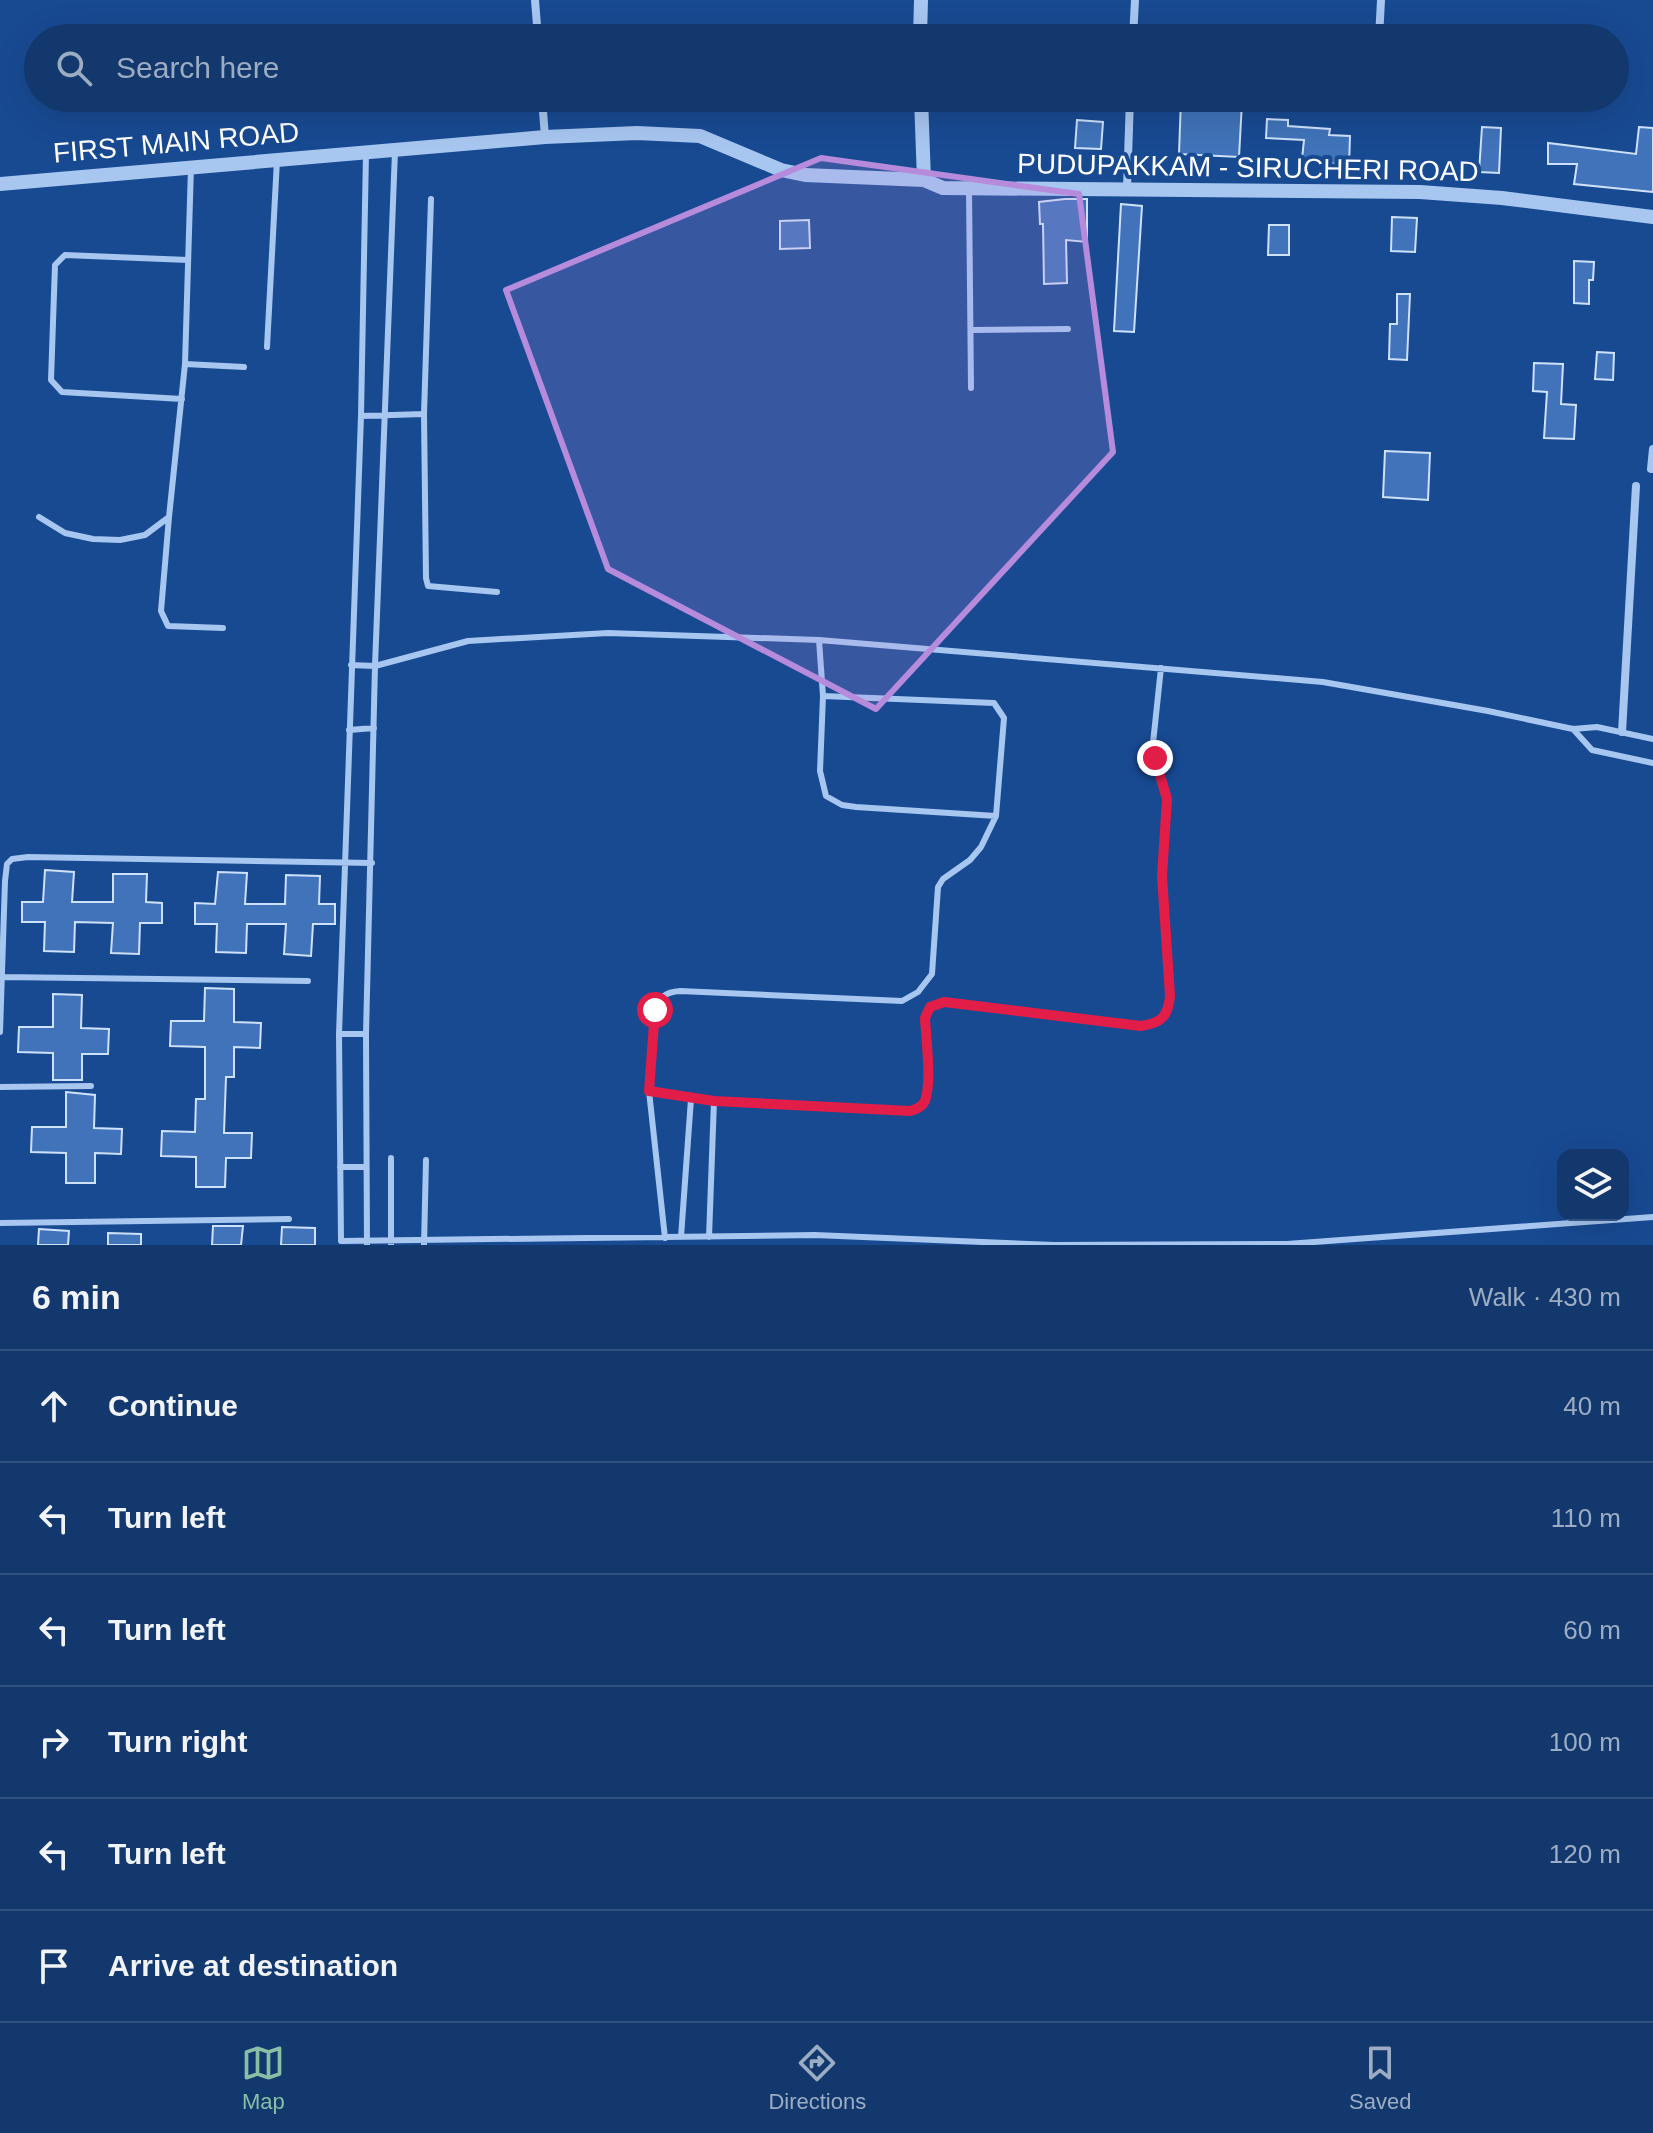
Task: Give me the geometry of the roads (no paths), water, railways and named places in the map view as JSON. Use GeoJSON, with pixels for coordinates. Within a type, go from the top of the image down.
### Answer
{"type":"FeatureCollection","features":[{"type":"Feature","properties":{"kind":"street"},"geometry":{"type":"LineString","coordinates":[[535,0],[537,24]]}},
{"type":"Feature","properties":{"kind":"street"},"geometry":{"type":"LineString","coordinates":[[920,24],[921,0]]}},
{"type":"Feature","properties":{"kind":"street"},"geometry":{"type":"LineString","coordinates":[[1134,24],[1135,0]]}},
{"type":"Feature","properties":{"kind":"street"},"geometry":{"type":"LineString","coordinates":[[1380,24],[1381,0]]}},
{"type":"Feature","properties":{"kind":"street"},"geometry":{"type":"LineString","coordinates":[[543,112],[545,137]]}},
{"type":"Feature","properties":{"kind":"street"},"geometry":{"type":"LineString","coordinates":[[922,112],[924,180]]}},
{"type":"Feature","properties":{"kind":"street"},"geometry":{"type":"LineString","coordinates":[[1127,188],[1130,112]]}},
{"type":"Feature","properties":{"kind":"street","name":"FIRST MAIN ROAD"},"geometry":{"type":"LineString","coordinates":[[0,184],[545,137],[681,134],[722,143],[781,170],[805,175],[924,180]]}},
{"type":"Feature","properties":{"kind":"street","name":"PUDUPAKKAM - SIRUCHERI ROAD"},"geometry":{"type":"LineString","coordinates":[[924,180],[943,188],[1127,188],[1469,195],[1653,217]]}},
{"type":"Feature","properties":{"kind":"street"},"geometry":{"type":"LineString","coordinates":[[1651,469],[1653,449]]}},
{"type":"Feature","properties":{"kind":"street"},"geometry":{"type":"LineString","coordinates":[[1622,732],[1636,486]]}},
{"type":"Feature","properties":{"kind":"lane"},"geometry":{"type":"LineString","coordinates":[[366,151],[361,416],[339,1034],[341,1243],[842,1236],[1054,1245],[1287,1244],[1653,1217]]}},
{"type":"Feature","properties":{"kind":"lane"},"geometry":{"type":"LineString","coordinates":[[367,1243],[366,1034],[375,666],[395,151]]}},
{"type":"Feature","properties":{"kind":"lane"},"geometry":{"type":"LineString","coordinates":[[267,347],[277,160]]}},
{"type":"Feature","properties":{"kind":"lane"},"geometry":{"type":"LineString","coordinates":[[191,167],[185,364],[161,611],[168,626],[223,628]]}},
{"type":"Feature","properties":{"kind":"lane"},"geometry":{"type":"LineString","coordinates":[[969,188],[971,388]]}},
{"type":"Feature","properties":{"kind":"lane"},"geometry":{"type":"LineString","coordinates":[[431,199],[424,414],[426,578],[428,586],[497,592]]}},
{"type":"Feature","properties":{"kind":"lane"},"geometry":{"type":"LineString","coordinates":[[182,399],[62,392],[51,380],[55,265],[65,255],[188,260]]}},
{"type":"Feature","properties":{"kind":"lane"},"geometry":{"type":"LineString","coordinates":[[972,330],[1068,329]]}},
{"type":"Feature","properties":{"kind":"lane"},"geometry":{"type":"LineString","coordinates":[[185,364],[244,367]]}},
{"type":"Feature","properties":{"kind":"lane"},"geometry":{"type":"LineString","coordinates":[[361,416],[424,414]]}},
{"type":"Feature","properties":{"kind":"lane"},"geometry":{"type":"LineString","coordinates":[[39,517],[65,533],[93,539],[120,540],[145,535],[169,517]]}},
{"type":"Feature","properties":{"kind":"lane"},"geometry":{"type":"LineString","coordinates":[[351,665],[375,666],[468,641],[608,633],[819,640],[1323,682],[1573,729],[1597,727],[1653,739]]}},
{"type":"Feature","properties":{"kind":"lane"},"geometry":{"type":"LineString","coordinates":[[819,640],[823,696],[820,771],[826,796],[856,807],[996,816]]}},
{"type":"Feature","properties":{"kind":"lane"},"geometry":{"type":"LineString","coordinates":[[649,1091],[714,1101],[910,1111],[923,1104],[927,1090],[925,1018],[930,1007],[944,1002],[1141,1026],[1164,1019],[1169,1012],[1170,996],[1162,876],[1167,799],[1153,743],[1161,668]]}},
{"type":"Feature","properties":{"kind":"lane"},"geometry":{"type":"LineString","coordinates":[[665,1238],[649,1091],[655,1010],[659,1000],[671,992],[902,1001],[918,992],[932,974],[938,887],[943,879],[976,853],[996,816],[1004,718],[994,703],[823,696]]}},
{"type":"Feature","properties":{"kind":"lane"},"geometry":{"type":"LineString","coordinates":[[349,730],[374,728]]}},
{"type":"Feature","properties":{"kind":"lane"},"geometry":{"type":"LineString","coordinates":[[1573,729],[1592,750],[1653,763]]}},
{"type":"Feature","properties":{"kind":"lane"},"geometry":{"type":"LineString","coordinates":[[0,1032],[5,881],[7,864],[12,859],[372,863]]}},
{"type":"Feature","properties":{"kind":"lane"},"geometry":{"type":"LineString","coordinates":[[2,977],[308,981]]}},
{"type":"Feature","properties":{"kind":"lane"},"geometry":{"type":"LineString","coordinates":[[339,1034],[366,1034]]}},
{"type":"Feature","properties":{"kind":"lane"},"geometry":{"type":"LineString","coordinates":[[0,1087],[91,1086]]}},
{"type":"Feature","properties":{"kind":"lane"},"geometry":{"type":"LineString","coordinates":[[681,1237],[691,1099]]}},
{"type":"Feature","properties":{"kind":"lane"},"geometry":{"type":"LineString","coordinates":[[709,1237],[714,1101]]}},
{"type":"Feature","properties":{"kind":"lane"},"geometry":{"type":"LineString","coordinates":[[391,1158],[391,1242]]}},
{"type":"Feature","properties":{"kind":"lane"},"geometry":{"type":"LineString","coordinates":[[424,1242],[426,1160]]}},
{"type":"Feature","properties":{"kind":"lane"},"geometry":{"type":"LineString","coordinates":[[340,1167],[366,1167]]}},
{"type":"Feature","properties":{"kind":"lane"},"geometry":{"type":"LineString","coordinates":[[0,1223],[289,1219]]}},
{"type":"Feature","properties":{"kind":"lane"},"geometry":{"type":"LineString","coordinates":[[840,1245],[842,1236]]}}]}
